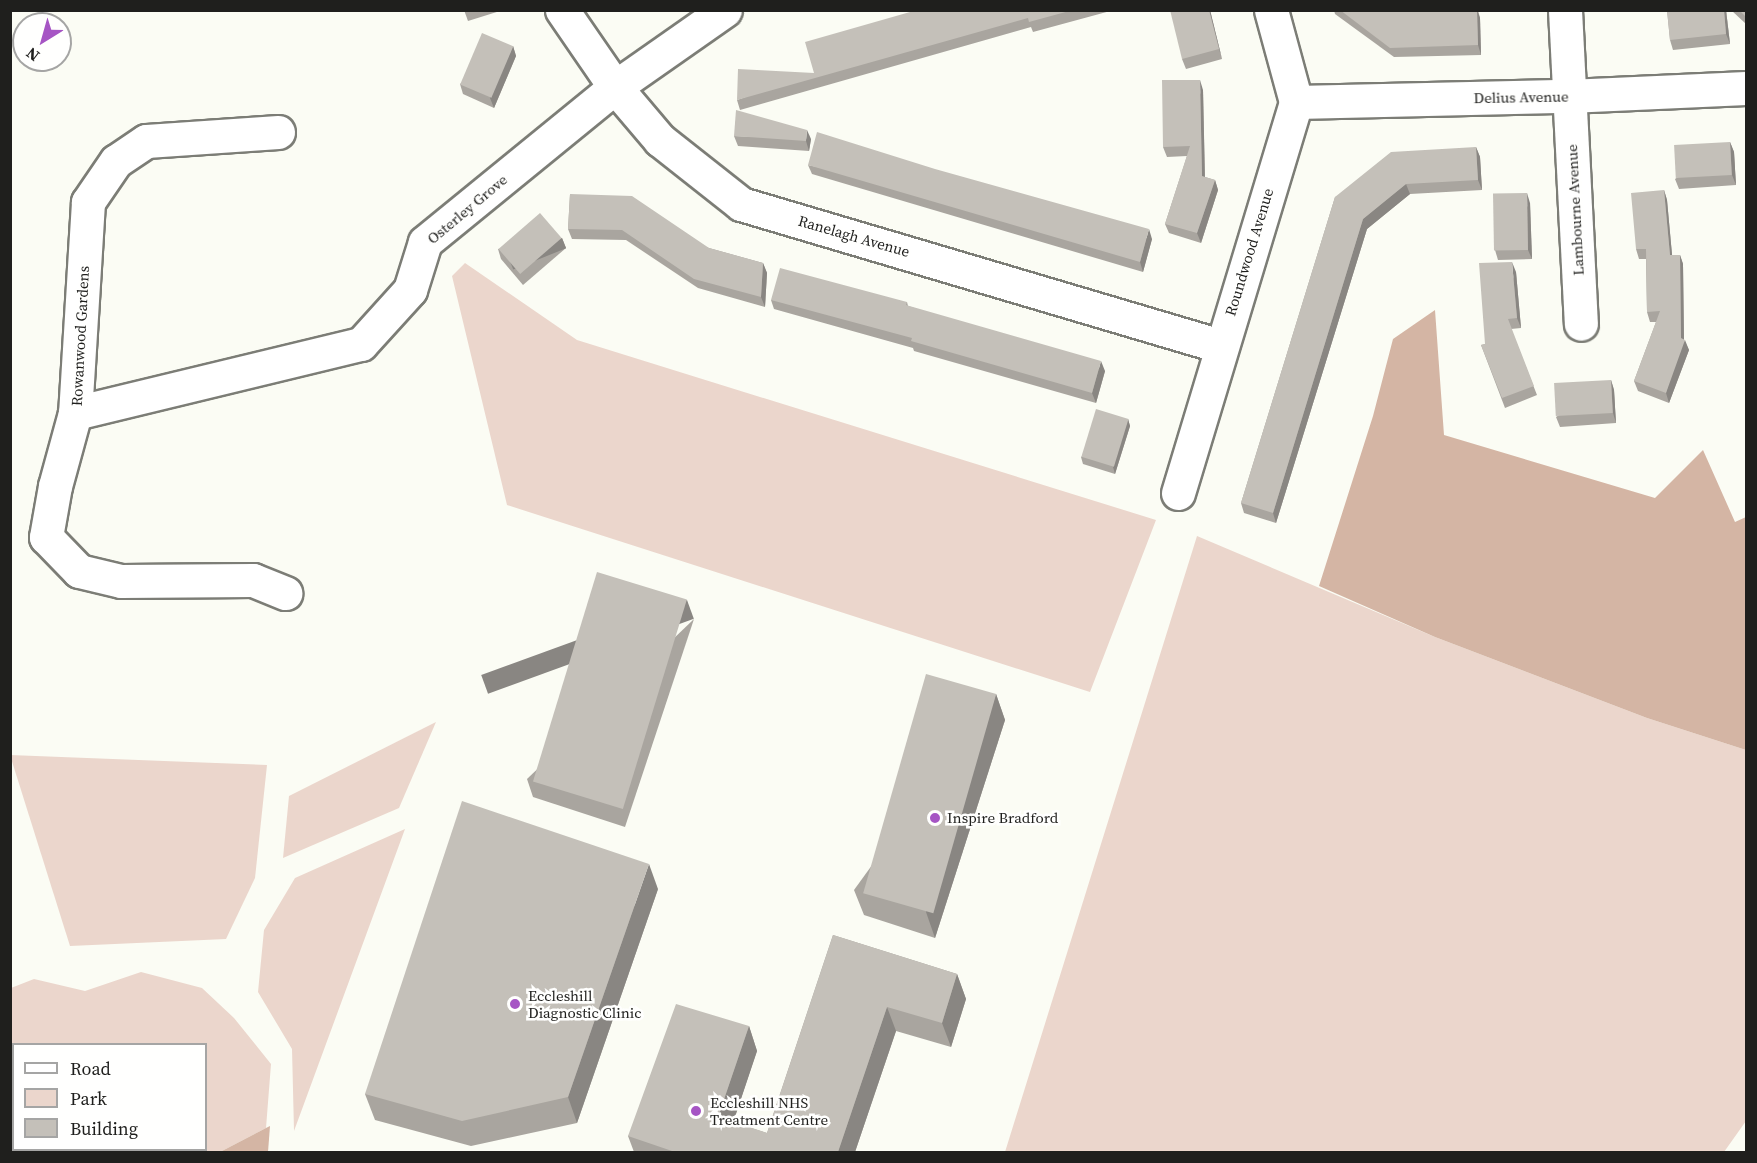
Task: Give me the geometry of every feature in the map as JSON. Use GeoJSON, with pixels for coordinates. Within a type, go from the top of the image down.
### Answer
{"type":"FeatureCollection","features":[{"type":"Feature","properties":{"kind":"street","name":"Ranelagh Avenue"},"geometry":{"type":"LineString","coordinates":[[562,10],[615,87],[660,140],[741,204],[1220,346]]}},
{"type":"Feature","properties":{"kind":"street","name":"Osterley Grove"},"geometry":{"type":"LineString","coordinates":[[75,413],[361,344],[410,290],[425,242],[615,87],[724,10]]}},
{"type":"Feature","properties":{"kind":"street"},"geometry":{"type":"LineString","coordinates":[[1270,10],[1296,102]]}},
{"type":"Feature","properties":{"kind":"street","name":"Lambourne Avenue"},"geometry":{"type":"LineString","coordinates":[[1565,10],[1581,324]]}},
{"type":"Feature","properties":{"kind":"street","name":"Delius Avenue"},"geometry":{"type":"LineString","coordinates":[[1296,102],[1568,96],[1746,88]]}},
{"type":"Feature","properties":{"kind":"street","name":"Roundwood Avenue"},"geometry":{"type":"LineString","coordinates":[[1178,493],[1220,346],[1296,102]]}},
{"type":"Feature","properties":{"kind":"street","name":"Rowanwood Gardens"},"geometry":{"type":"LineString","coordinates":[[278,132],[146,141],[116,160],[88,202],[75,413],[55,486],[46,537],[79,571],[121,581],[253,580],[285,593]]}},
{"type":"Feature","properties":{"kind":"green space"},"geometry":{"type":"Polygon","coordinates":[[[465,263],[577,340],[1156,520],[1090,692],[507,505],[452,276],[465,263]]]}},
{"type":"Feature","properties":{"kind":"green space"},"geometry":{"type":"Polygon","coordinates":[[[1197,536],[1435,637],[1647,718],[1746,750],[1746,1121],[1724,1152],[1005,1152],[1197,536]]]}},
{"type":"Feature","properties":{"kind":"green space"},"geometry":{"type":"Polygon","coordinates":[[[436,722],[399,808],[283,858],[289,796],[436,722]]]}},
{"type":"Feature","properties":{"kind":"green space"},"geometry":{"type":"Polygon","coordinates":[[[10,755],[267,765],[255,878],[226,939],[70,946],[10,755]]]}},
{"type":"Feature","properties":{"kind":"green space"},"geometry":{"type":"Polygon","coordinates":[[[405,829],[294,1131],[292,1049],[258,992],[264,930],[295,878],[405,829]]]}},
{"type":"Feature","properties":{"kind":"green space"},"geometry":{"type":"Polygon","coordinates":[[[141,972],[202,988],[234,1018],[271,1064],[266,1128],[220,1152],[11,1152],[11,988],[34,979],[85,991],[141,972]]]}},
{"type":"Feature","properties":{"kind":"shaded area"},"geometry":{"type":"Polygon","coordinates":[[[1435,310],[1444,435],[1655,498],[1703,450],[1735,522],[1746,517],[1746,750],[1647,718],[1435,637],[1319,586],[1373,416],[1393,339],[1435,310]]]}},
{"type":"Feature","properties":{"kind":"shaded area"},"geometry":{"type":"Polygon","coordinates":[[[270,1126],[268,1152],[220,1152],[266,1128],[270,1126]]]}},
{"type":"Feature","properties":{"kind":"building"},"geometry":{"type":"Polygon","coordinates":[[[917,10],[1073,10],[1029,22],[1028,18],[737,100],[738,69],[814,73],[805,42],[917,10]]]}},
{"type":"Feature","properties":{"kind":"building"},"geometry":{"type":"Polygon","coordinates":[[[1170,10],[1209,10],[1219,49],[1182,59],[1170,10]]]}},
{"type":"Feature","properties":{"kind":"building"},"geometry":{"type":"Polygon","coordinates":[[[1340,10],[1477,10],[1478,45],[1390,48],[1340,10]]]}},
{"type":"Feature","properties":{"kind":"building"},"geometry":{"type":"Polygon","coordinates":[[[1667,10],[1724,10],[1726,34],[1670,40],[1667,10]]]}},
{"type":"Feature","properties":{"kind":"building"},"geometry":{"type":"Polygon","coordinates":[[[1739,10],[1746,10],[1746,17],[1739,10]]]}},
{"type":"Feature","properties":{"kind":"building"},"geometry":{"type":"Polygon","coordinates":[[[482,33],[513,46],[491,98],[460,85],[482,33]]]}},
{"type":"Feature","properties":{"kind":"building"},"geometry":{"type":"Polygon","coordinates":[[[1162,80],[1200,80],[1202,176],[1215,180],[1197,233],[1165,224],[1190,146],[1163,147],[1162,80]]]}},
{"type":"Feature","properties":{"kind":"building"},"geometry":{"type":"Polygon","coordinates":[[[736,110],[807,130],[806,141],[734,136],[736,110]]]}},
{"type":"Feature","properties":{"kind":"building"},"geometry":{"type":"Polygon","coordinates":[[[817,132],[935,169],[1149,229],[1140,262],[808,165],[817,132]]]}},
{"type":"Feature","properties":{"kind":"building"},"geometry":{"type":"Polygon","coordinates":[[[1730,142],[1732,175],[1676,178],[1674,145],[1730,142]]]}},
{"type":"Feature","properties":{"kind":"building"},"geometry":{"type":"Polygon","coordinates":[[[1476,147],[1478,180],[1406,184],[1363,219],[1273,513],[1241,503],[1335,197],[1391,152],[1476,147]]]}},
{"type":"Feature","properties":{"kind":"building"},"geometry":{"type":"Polygon","coordinates":[[[1664,190],[1670,255],[1680,255],[1681,338],[1685,340],[1666,393],[1634,381],[1660,311],[1647,312],[1646,249],[1636,249],[1631,193],[1664,190]]]}},
{"type":"Feature","properties":{"kind":"building"},"geometry":{"type":"Polygon","coordinates":[[[1527,193],[1528,250],[1494,251],[1493,194],[1527,193]]]}},
{"type":"Feature","properties":{"kind":"building"},"geometry":{"type":"Polygon","coordinates":[[[570,194],[632,196],[709,248],[763,263],[761,297],[694,279],[622,230],[568,229],[570,194]]]}},
{"type":"Feature","properties":{"kind":"building"},"geometry":{"type":"Polygon","coordinates":[[[540,213],[562,238],[520,274],[498,249],[540,213]]]}},
{"type":"Feature","properties":{"kind":"building"},"geometry":{"type":"Polygon","coordinates":[[[1512,262],[1517,318],[1508,319],[1534,386],[1502,398],[1481,345],[1485,344],[1479,263],[1512,262]]]}},
{"type":"Feature","properties":{"kind":"building"},"geometry":{"type":"Polygon","coordinates":[[[780,268],[907,302],[906,305],[1101,361],[1092,393],[911,341],[912,338],[771,300],[780,268]]]}},
{"type":"Feature","properties":{"kind":"building"},"geometry":{"type":"Polygon","coordinates":[[[1611,380],[1613,413],[1556,416],[1554,383],[1611,380]]]}},
{"type":"Feature","properties":{"kind":"building"},"geometry":{"type":"Polygon","coordinates":[[[1096,409],[1129,419],[1114,467],[1081,457],[1096,409]]]}},
{"type":"Feature","properties":{"kind":"building"},"geometry":{"type":"Polygon","coordinates":[[[597,572],[687,599],[623,809],[533,781],[597,572]]]}},
{"type":"Feature","properties":{"kind":"building","name":"Inspire Bradford"},"geometry":{"type":"Polygon","coordinates":[[[926,674],[996,694],[933,913],[863,893],[926,674]]]}},
{"type":"Feature","properties":{"kind":"building","name":"Eccleshill Diagnostic Clinic"},"geometry":{"type":"Polygon","coordinates":[[[462,801],[649,864],[568,1097],[462,1121],[365,1094],[462,801]]]}},
{"type":"Feature","properties":{"kind":"building"},"geometry":{"type":"Polygon","coordinates":[[[833,935],[957,974],[942,1023],[887,1007],[838,1152],[675,1152],[628,1136],[676,1004],[749,1026],[718,1117],[767,1133],[833,935]]]}},
{"type":"Feature","properties":{"kind":"place","name":"Inspire Bradford"},"geometry":{"type":"Point","coordinates":[935,818]}},
{"type":"Feature","properties":{"kind":"place","name":"Eccleshill Diagnostic Clinic"},"geometry":{"type":"Point","coordinates":[515,1004]}},
{"type":"Feature","properties":{"kind":"place","name":"Eccleshill NHS Treatment Centre"},"geometry":{"type":"Point","coordinates":[696,1111]}}]}
